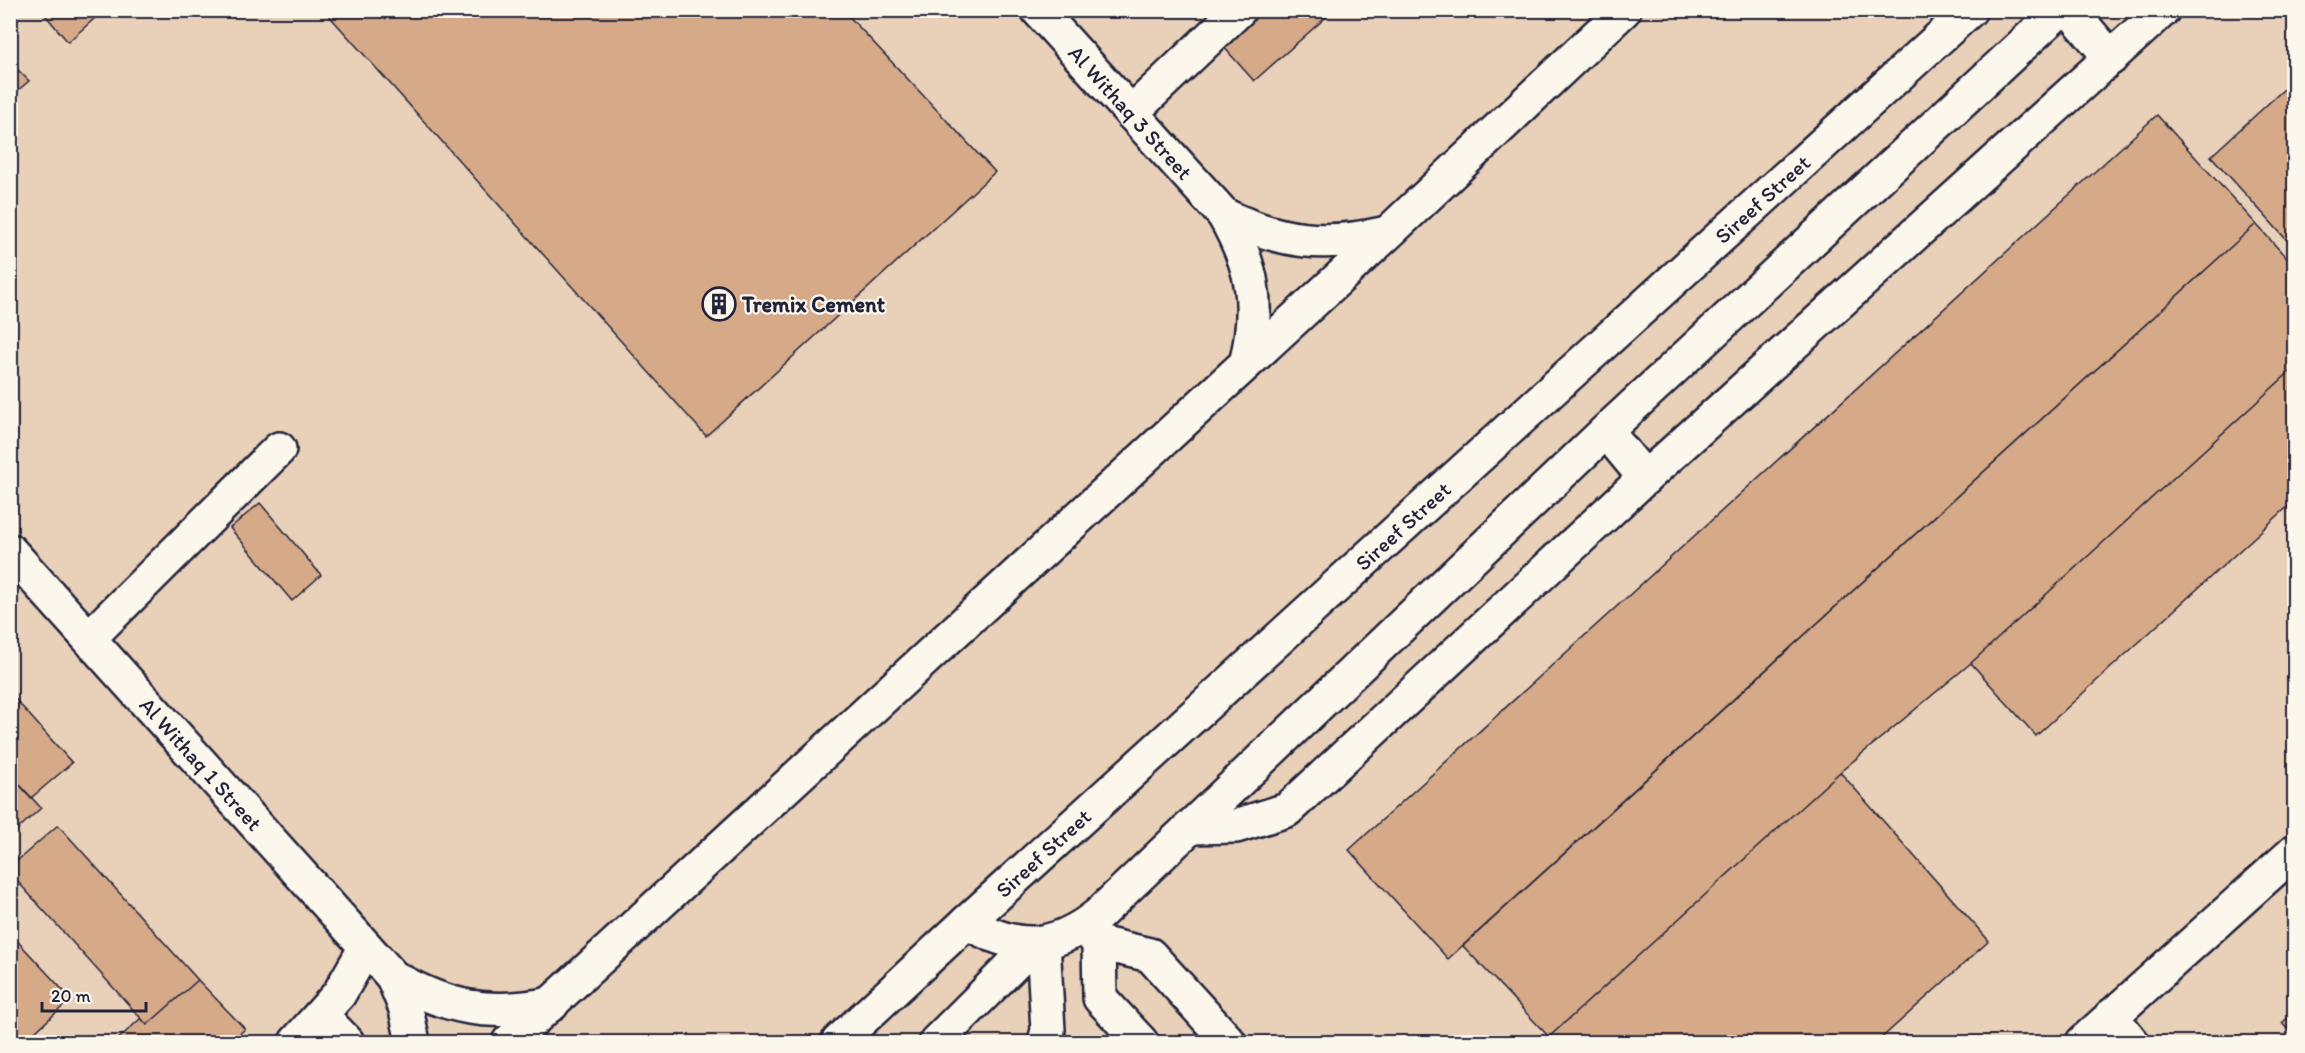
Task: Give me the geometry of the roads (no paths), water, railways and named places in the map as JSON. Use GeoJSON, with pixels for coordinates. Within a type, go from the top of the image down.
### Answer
{"type":"FeatureCollection","features":[{"type":"Feature","properties":{"kind":"street","name":"Al Withaq 3 Street"},"geometry":{"type":"LineString","coordinates":[[1038,10],[1224,215],[1239,242],[1246,261],[1254,300],[1254,331],[1247,360]]}},
{"type":"Feature","properties":{"kind":"street"},"geometry":{"type":"LineString","coordinates":[[1131,112],[1239,10]]}},
{"type":"Feature","properties":{"kind":"street"},"geometry":{"type":"LineString","coordinates":[[509,1042],[1247,360],[1388,233],[1624,10]]}},
{"type":"Feature","properties":{"kind":"street","name":"Sireef Street"},"geometry":{"type":"LineString","coordinates":[[838,1042],[1970,10]]}},
{"type":"Feature","properties":{"kind":"street"},"geometry":{"type":"LineString","coordinates":[[1141,1042],[1100,998],[1092,934],[1191,827],[1606,431],[2060,10]]}},
{"type":"Feature","properties":{"kind":"street"},"geometry":{"type":"LineString","coordinates":[[2070,10],[2111,58]]}},
{"type":"Feature","properties":{"kind":"street"},"geometry":{"type":"LineString","coordinates":[[1191,827],[1236,826],[1287,810],[1645,478],[2163,10]]}},
{"type":"Feature","properties":{"kind":"street","name":"Al Withaq 3 Street"},"geometry":{"type":"LineString","coordinates":[[1224,215],[1255,230],[1287,239],[1321,243],[1354,241],[1388,233]]}},
{"type":"Feature","properties":{"kind":"street"},"geometry":{"type":"LineString","coordinates":[[1606,431],[1645,478]]}},
{"type":"Feature","properties":{"kind":"street"},"geometry":{"type":"LineString","coordinates":[[90,637],[279,449]]}},
{"type":"Feature","properties":{"kind":"street","name":"Al Withaq 1 Street"},"geometry":{"type":"LineString","coordinates":[[10,550],[393,977],[422,994],[454,1005],[486,1011],[519,1010],[552,1004]]}},
{"type":"Feature","properties":{"kind":"street"},"geometry":{"type":"LineString","coordinates":[[2082,1042],[2295,852]]}},
{"type":"Feature","properties":{"kind":"street"},"geometry":{"type":"LineString","coordinates":[[967,922],[1003,939],[1038,943],[1092,934],[1150,955],[1229,1042]]}},
{"type":"Feature","properties":{"kind":"street"},"geometry":{"type":"LineString","coordinates":[[936,1042],[1038,943]]}},
{"type":"Feature","properties":{"kind":"street"},"geometry":{"type":"LineString","coordinates":[[1038,943],[1048,1029],[1046,1042]]}},
{"type":"Feature","properties":{"kind":"street"},"geometry":{"type":"LineString","coordinates":[[296,1042],[322,1016],[339,994],[366,947]]}},
{"type":"Feature","properties":{"kind":"street","name":"Al Withaq 1 Street"},"geometry":{"type":"LineString","coordinates":[[393,977],[406,1009],[413,1042]]}},
{"type":"Feature","properties":{"kind":"street"},"geometry":{"type":"LineString","coordinates":[[322,1016],[347,1042]]}},
{"type":"Feature","properties":{"kind":"street"},"geometry":{"type":"LineString","coordinates":[[2111,1016],[2132,1042]]}},
{"type":"Feature","properties":{"kind":"place","name":"Tremix Cement"},"geometry":{"type":"Point","coordinates":[719,304]}}]}
